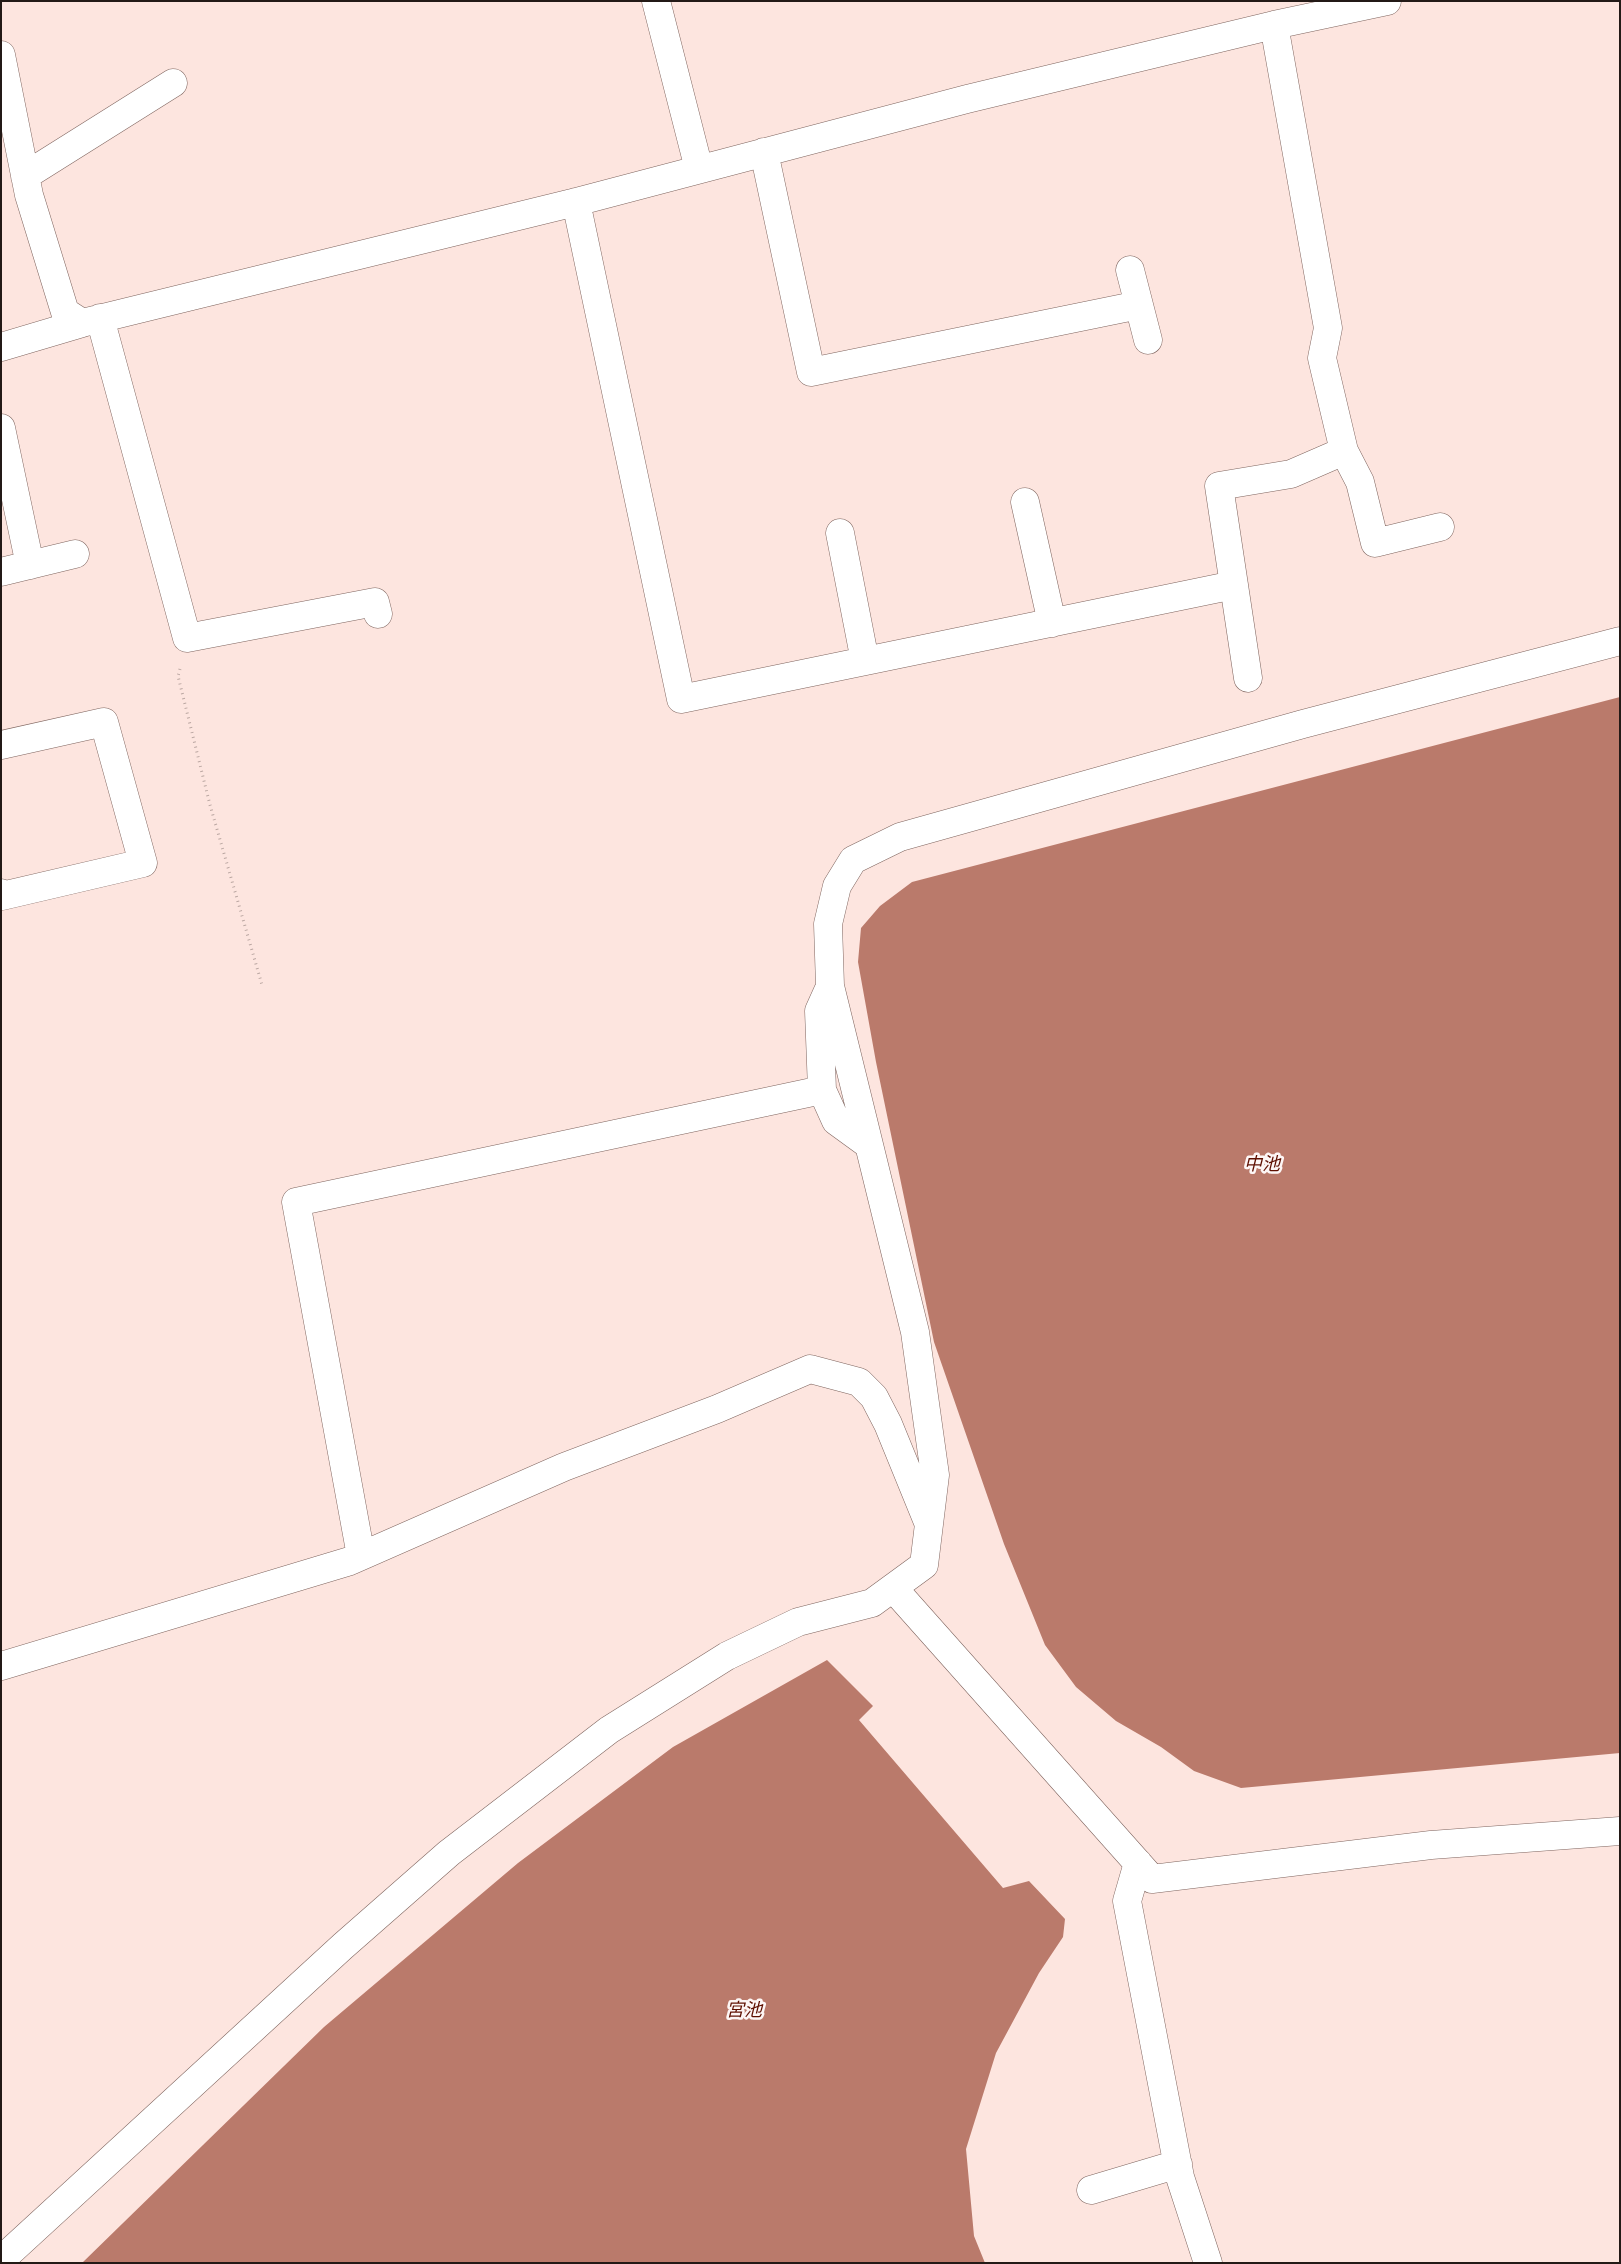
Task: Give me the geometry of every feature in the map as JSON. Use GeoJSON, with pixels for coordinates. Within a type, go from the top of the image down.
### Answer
{"type":"FeatureCollection","features":[{"type":"Feature","properties":{"kind":"street"},"geometry":{"type":"LineString","coordinates":[[656,1],[699,169]]}},
{"type":"Feature","properties":{"kind":"street"},"geometry":{"type":"LineString","coordinates":[[1,347],[91,321],[576,202],[1281,16],[1387,1]]}},
{"type":"Feature","properties":{"kind":"street"},"geometry":{"type":"LineString","coordinates":[[1281,16],[1328,328],[1322,358],[1344,451],[1360,482],[1375,543],[1440,527]]}},
{"type":"Feature","properties":{"kind":"street"},"geometry":{"type":"LineString","coordinates":[[1,55],[25,176],[65,312],[91,321]]}},
{"type":"Feature","properties":{"kind":"street"},"geometry":{"type":"LineString","coordinates":[[25,176],[173,83]]}},
{"type":"Feature","properties":{"kind":"street"},"geometry":{"type":"LineString","coordinates":[[764,152],[811,372],[1139,305]]}},
{"type":"Feature","properties":{"kind":"street"},"geometry":{"type":"LineString","coordinates":[[576,202],[681,699],[1234,585]]}},
{"type":"Feature","properties":{"kind":"street"},"geometry":{"type":"LineString","coordinates":[[1130,270],[1148,340]]}},
{"type":"Feature","properties":{"kind":"street"},"geometry":{"type":"LineString","coordinates":[[91,321],[187,638],[375,602],[378,614]]}},
{"type":"Feature","properties":{"kind":"street"},"geometry":{"type":"LineString","coordinates":[[1,428],[30,565]]}},
{"type":"Feature","properties":{"kind":"street"},"geometry":{"type":"LineString","coordinates":[[1248,678],[1218,486],[1291,474],[1344,451]]}},
{"type":"Feature","properties":{"kind":"street"},"geometry":{"type":"LineString","coordinates":[[1025,502],[1052,623]]}},
{"type":"Feature","properties":{"kind":"street"},"geometry":{"type":"LineString","coordinates":[[840,534],[865,661]]}},
{"type":"Feature","properties":{"kind":"street"},"geometry":{"type":"LineString","coordinates":[[1,572],[75,554]]}},
{"type":"Feature","properties":{"kind":"street"},"geometry":{"type":"LineString","coordinates":[[1,2260],[343,1946],[449,1852],[608,1730],[727,1656],[798,1622],[872,1603],[894,1589],[924,1565],[935,1475],[915,1332],[830,986],[828,924],[837,886],[853,860],[900,837],[1303,724],[1620,641]]}},
{"type":"Feature","properties":{"kind":"street"},"geometry":{"type":"LineString","coordinates":[[1,745],[104,722],[143,863],[2,896],[1,893]]}},
{"type":"Feature","properties":{"kind":"street"},"geometry":{"type":"LineString","coordinates":[[830,986],[820,1011],[822,1090],[836,1121],[869,1145]]}},
{"type":"Feature","properties":{"kind":"street"},"geometry":{"type":"LineString","coordinates":[[361,1556],[296,1202],[822,1090]]}},
{"type":"Feature","properties":{"kind":"street"},"geometry":{"type":"LineString","coordinates":[[1,1666],[361,1556],[564,1467],[717,1409],[810,1369],[859,1382],[874,1397],[888,1424],[930,1526]]}},
{"type":"Feature","properties":{"kind":"street"},"geometry":{"type":"LineString","coordinates":[[894,1589],[1152,1879],[1432,1845],[1620,1831]]}},
{"type":"Feature","properties":{"kind":"street"},"geometry":{"type":"LineString","coordinates":[[1138,1863],[1127,1901],[1178,2164],[1208,2263]]}},
{"type":"Feature","properties":{"kind":"street"},"geometry":{"type":"LineString","coordinates":[[1091,2190],[1178,2164]]}},
{"type":"Feature","properties":{"kind":"path"},"geometry":{"type":"LineString","coordinates":[[235,891],[262,985]]}},
{"type":"Feature","properties":{"kind":"water","name":"中池"},"geometry":{"type":"Polygon","coordinates":[[[1620,697],[1620,1753],[1241,1788],[1194,1771],[1161,1747],[1116,1721],[1076,1687],[1045,1645],[1004,1544],[934,1342],[876,1062],[858,962],[861,928],[880,906],[912,882],[1620,697]]]}},
{"type":"Feature","properties":{"kind":"water","name":"宮池"},"geometry":{"type":"Polygon","coordinates":[[[827,1660],[873,1706],[859,1720],[1003,1888],[1029,1881],[1065,1919],[1063,1937],[1039,1973],[996,2053],[966,2149],[974,2236],[985,2263],[82,2263],[324,2027],[518,1863],[673,1747],[827,1660]]]}}]}
